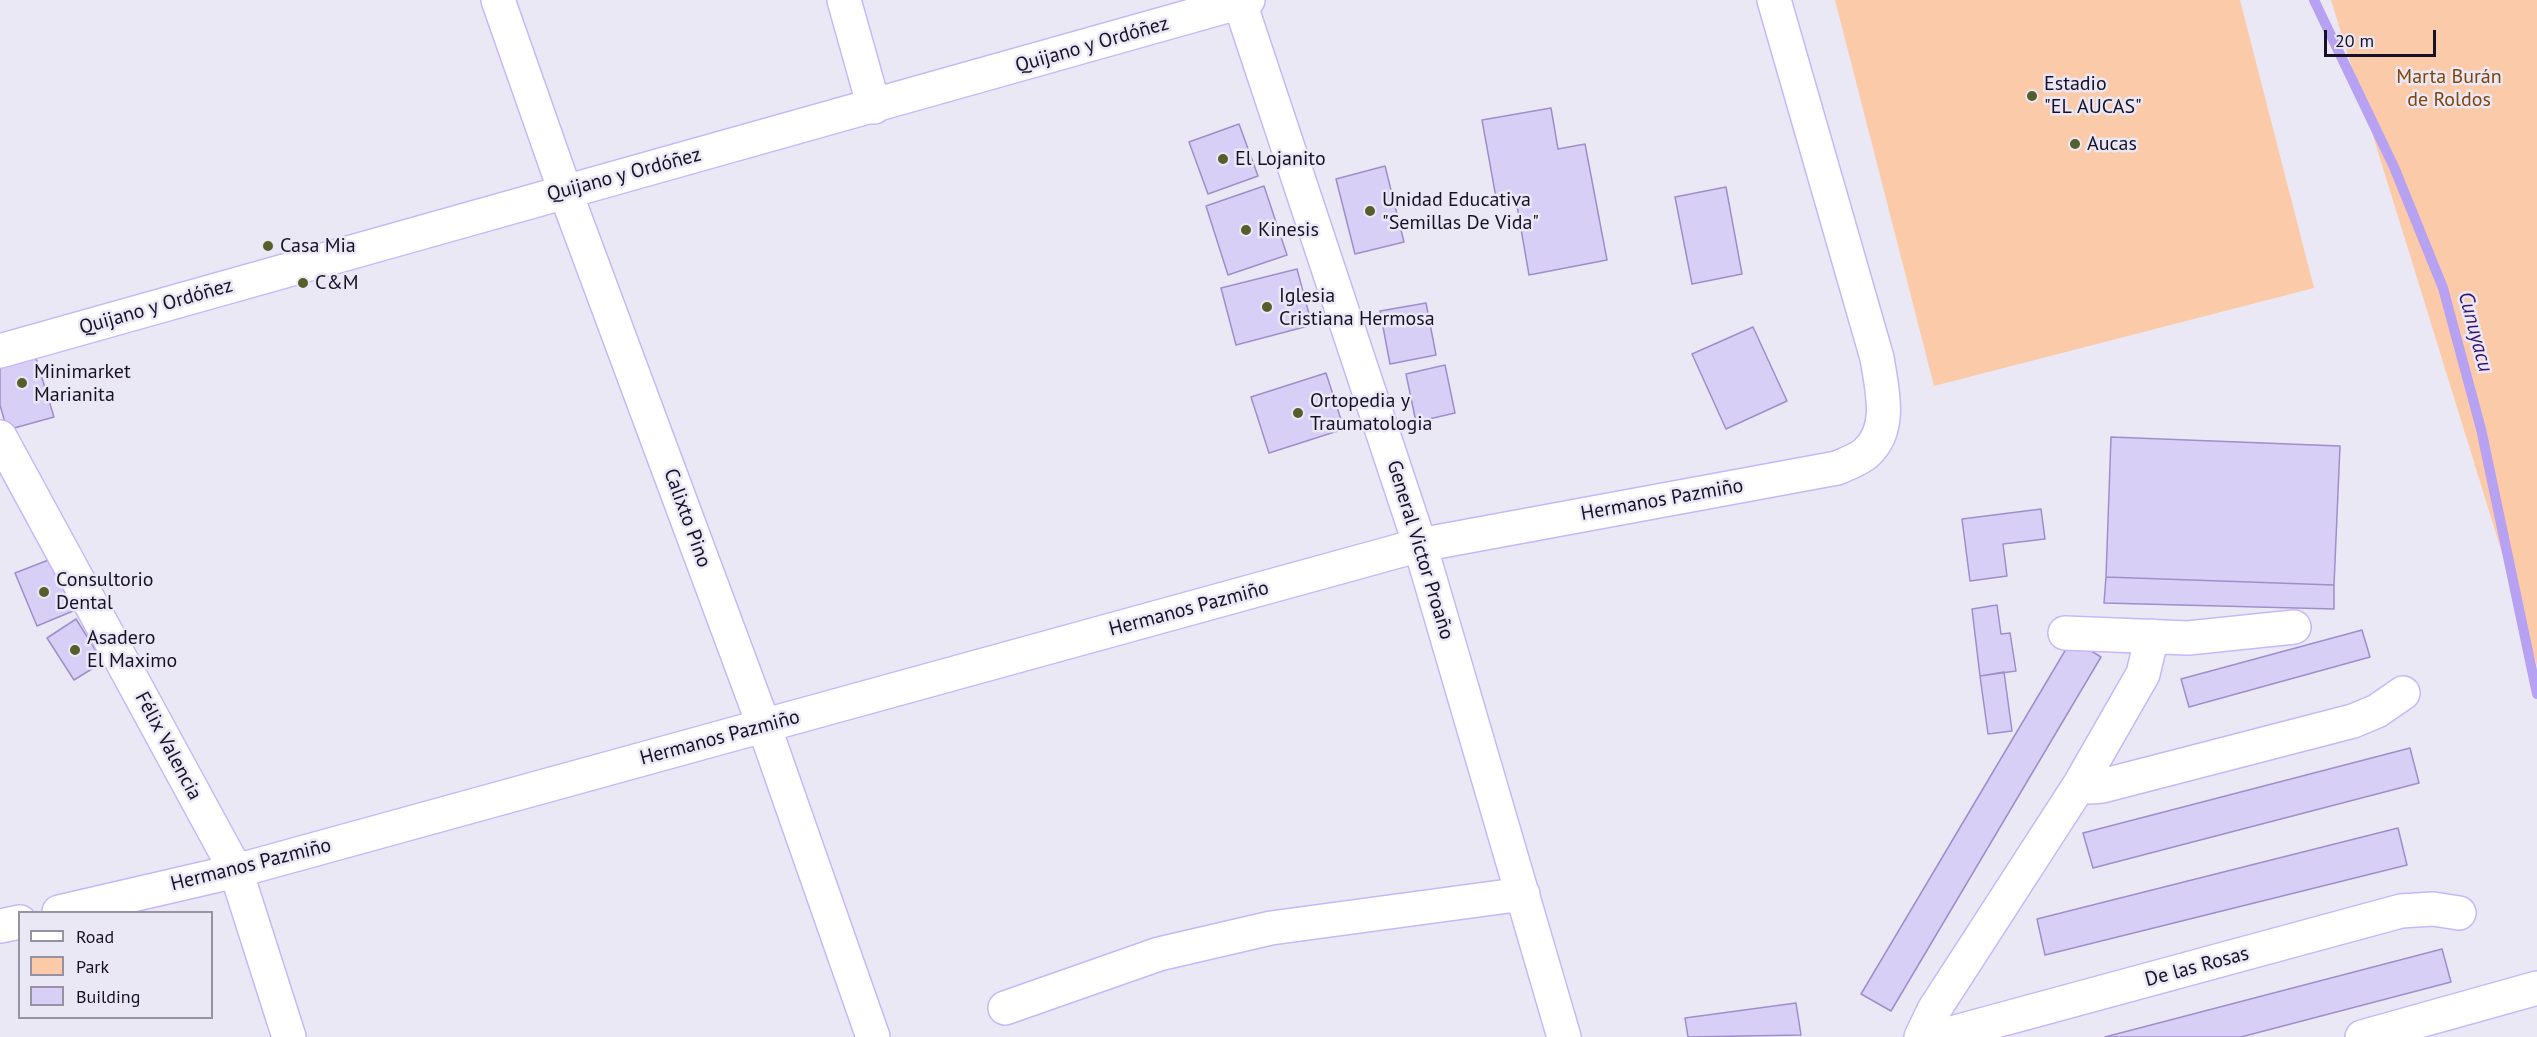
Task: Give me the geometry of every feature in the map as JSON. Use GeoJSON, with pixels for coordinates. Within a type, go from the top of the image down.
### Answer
{"type":"FeatureCollection","features":[{"type":"Feature","properties":{"kind":"street","name":"Calixto Pino"},"geometry":{"type":"LineString","coordinates":[[498,0],[565,191],[764,726],[873,1037]]}},
{"type":"Feature","properties":{"kind":"street"},"geometry":{"type":"LineString","coordinates":[[844,0],[874,107]]}},
{"type":"Feature","properties":{"kind":"street","name":"Hermanos Pazmiño"},"geometry":{"type":"LineString","coordinates":[[63,911],[236,871],[1420,545],[1837,468],[1865,455],[1878,440],[1884,420],[1877,358],[1774,0]]}},
{"type":"Feature","properties":{"kind":"street","name":"Quijano y Ordóñez"},"geometry":{"type":"LineString","coordinates":[[0,351],[565,191],[874,107],[1242,1]]}},
{"type":"Feature","properties":{"kind":"street","name":"General Victor Proaño"},"geometry":{"type":"LineString","coordinates":[[1242,1],[1420,545],[1564,1037]]}},
{"type":"Feature","properties":{"kind":"street","name":"Félix Valencia"},"geometry":{"type":"LineString","coordinates":[[0,436],[236,871],[289,1037]]}},
{"type":"Feature","properties":{"kind":"street"},"geometry":{"type":"LineString","coordinates":[[2065,633],[2209,638],[2294,627]]}},
{"type":"Feature","properties":{"kind":"street"},"geometry":{"type":"LineString","coordinates":[[1921,1037],[1934,1010],[2080,784],[2143,674],[2152,636]]}},
{"type":"Feature","properties":{"kind":"street"},"geometry":{"type":"LineString","coordinates":[[2080,784],[2090,787],[2102,786],[2321,730],[2377,711],[2403,693]]}},
{"type":"Feature","properties":{"kind":"street"},"geometry":{"type":"LineString","coordinates":[[1005,1008],[1160,954],[1271,928],[1523,894]]}},
{"type":"Feature","properties":{"kind":"street","name":"De las Rosas"},"geometry":{"type":"LineString","coordinates":[[1937,1037],[2401,911],[2433,909],[2459,913]]}},
{"type":"Feature","properties":{"kind":"street"},"geometry":{"type":"LineString","coordinates":[[0,926],[18,922]]}},
{"type":"Feature","properties":{"kind":"street"},"geometry":{"type":"LineString","coordinates":[[2362,1037],[2537,988]]}},
{"type":"Feature","properties":{"kind":"green space","name":"Aucas"},"geometry":{"type":"Polygon","coordinates":[[[1835,0],[2240,0],[2314,288],[1934,386],[1835,0]]]}},
{"type":"Feature","properties":{"kind":"green space","name":"Marta Burán de Roldos"},"geometry":{"type":"Polygon","coordinates":[[[2331,0],[2537,0],[2537,666],[2331,0]]]}},
{"type":"Feature","properties":{"kind":"building"},"geometry":{"type":"Polygon","coordinates":[[[1551,108],[1558,149],[1585,144],[1607,260],[1529,275],[1516,200],[1497,203],[1482,120],[1551,108]]]}},
{"type":"Feature","properties":{"kind":"building","name":"El Lojanito"},"geometry":{"type":"Polygon","coordinates":[[[1239,124],[1258,176],[1208,194],[1189,142],[1239,124]]]}},
{"type":"Feature","properties":{"kind":"building","name":"Unidad Educativa \"Semillas De Vida\""},"geometry":{"type":"Polygon","coordinates":[[[1385,166],[1404,242],[1355,254],[1336,179],[1385,166]]]}},
{"type":"Feature","properties":{"kind":"building","name":"Kinesis"},"geometry":{"type":"Polygon","coordinates":[[[1264,186],[1287,255],[1228,275],[1206,206],[1264,186]]]}},
{"type":"Feature","properties":{"kind":"building"},"geometry":{"type":"Polygon","coordinates":[[[1726,187],[1742,274],[1692,284],[1675,197],[1726,187]]]}},
{"type":"Feature","properties":{"kind":"building","name":"Iglesia Cristiana Hermosa"},"geometry":{"type":"Polygon","coordinates":[[[1297,269],[1312,325],[1236,345],[1221,288],[1297,269]]]}},
{"type":"Feature","properties":{"kind":"building"},"geometry":{"type":"Polygon","coordinates":[[[1426,303],[1436,355],[1390,364],[1380,311],[1426,303]]]}},
{"type":"Feature","properties":{"kind":"building"},"geometry":{"type":"Polygon","coordinates":[[[1753,327],[1787,401],[1726,429],[1692,354],[1753,327]]]}},
{"type":"Feature","properties":{"kind":"building","name":"Minimarket Marianita"},"geometry":{"type":"Polygon","coordinates":[[[34,352],[54,417],[7,430],[0,405],[0,362],[34,352]]]}},
{"type":"Feature","properties":{"kind":"building"},"geometry":{"type":"Polygon","coordinates":[[[1445,365],[1455,413],[1416,422],[1406,374],[1445,365]]]}},
{"type":"Feature","properties":{"kind":"building","name":"Ortopedia y Traumatologia"},"geometry":{"type":"Polygon","coordinates":[[[1326,373],[1344,429],[1269,453],[1251,397],[1326,373]]]}},
{"type":"Feature","properties":{"kind":"building"},"geometry":{"type":"Polygon","coordinates":[[[2111,437],[2340,446],[2334,585],[2106,577],[2111,437]]]}},
{"type":"Feature","properties":{"kind":"building"},"geometry":{"type":"Polygon","coordinates":[[[2041,509],[2045,539],[2003,544],[2007,576],[1970,581],[1962,519],[2041,509]]]}},
{"type":"Feature","properties":{"kind":"building","name":"Consultorio Dental"},"geometry":{"type":"Polygon","coordinates":[[[51,559],[73,611],[37,626],[15,573],[51,559]]]}},
{"type":"Feature","properties":{"kind":"building"},"geometry":{"type":"Polygon","coordinates":[[[2106,577],[2334,585],[2334,609],[2104,603],[2106,577]]]}},
{"type":"Feature","properties":{"kind":"building"},"geometry":{"type":"Polygon","coordinates":[[[1997,605],[2001,634],[2010,633],[2016,671],[1980,676],[1972,609],[1997,605]]]}},
{"type":"Feature","properties":{"kind":"building","name":"Asadero El Maximo"},"geometry":{"type":"Polygon","coordinates":[[[76,619],[103,662],[74,680],[47,638],[76,619]]]}},
{"type":"Feature","properties":{"kind":"building"},"geometry":{"type":"Polygon","coordinates":[[[2362,630],[2370,657],[2189,707],[2181,679],[2362,630]]]}},
{"type":"Feature","properties":{"kind":"building"},"geometry":{"type":"Polygon","coordinates":[[[2072,639],[2101,657],[1891,1011],[1861,994],[2072,639]]]}},
{"type":"Feature","properties":{"kind":"building"},"geometry":{"type":"Polygon","coordinates":[[[2004,672],[2012,731],[1988,734],[1980,676],[2004,672]]]}},
{"type":"Feature","properties":{"kind":"building"},"geometry":{"type":"Polygon","coordinates":[[[2410,748],[2419,783],[2093,868],[2083,833],[2410,748]]]}},
{"type":"Feature","properties":{"kind":"building"},"geometry":{"type":"Polygon","coordinates":[[[2398,828],[2407,865],[2045,955],[2037,919],[2398,828]]]}},
{"type":"Feature","properties":{"kind":"building"},"geometry":{"type":"Polygon","coordinates":[[[2442,949],[2451,982],[2241,1037],[2105,1037],[2442,949]]]}},
{"type":"Feature","properties":{"kind":"building"},"geometry":{"type":"Polygon","coordinates":[[[1796,1003],[1801,1035],[1688,1037],[1685,1018],[1796,1003]]]}},
{"type":"Feature","properties":{"kind":"waterway","name":"Cunuyacu"},"geometry":{"type":"LineString","coordinates":[[2314,0],[2394,167],[2443,288],[2481,429],[2537,694]]}},
{"type":"Feature","properties":{"kind":"place","name":"Estadio \"EL AUCAS\""},"geometry":{"type":"Point","coordinates":[2032,96]}},
{"type":"Feature","properties":{"kind":"place","name":"Aucas"},"geometry":{"type":"Point","coordinates":[2075,144]}},
{"type":"Feature","properties":{"kind":"place","name":"El Lojanito"},"geometry":{"type":"Point","coordinates":[1223,159]}},
{"type":"Feature","properties":{"kind":"place","name":"Unidad Educativa \"Semillas De Vida\""},"geometry":{"type":"Point","coordinates":[1370,211]}},
{"type":"Feature","properties":{"kind":"place","name":"Kinesis"},"geometry":{"type":"Point","coordinates":[1246,230]}},
{"type":"Feature","properties":{"kind":"place","name":"Casa Mia"},"geometry":{"type":"Point","coordinates":[268,246]}},
{"type":"Feature","properties":{"kind":"place","name":"C&M"},"geometry":{"type":"Point","coordinates":[303,283]}},
{"type":"Feature","properties":{"kind":"place","name":"Iglesia Cristiana Hermosa"},"geometry":{"type":"Point","coordinates":[1267,307]}},
{"type":"Feature","properties":{"kind":"place","name":"Minimarket Marianita"},"geometry":{"type":"Point","coordinates":[22,383]}},
{"type":"Feature","properties":{"kind":"place","name":"Ortopedia y Traumatologia"},"geometry":{"type":"Point","coordinates":[1298,413]}},
{"type":"Feature","properties":{"kind":"place","name":"Consultorio Dental"},"geometry":{"type":"Point","coordinates":[44,592]}},
{"type":"Feature","properties":{"kind":"place","name":"Asadero El Maximo"},"geometry":{"type":"Point","coordinates":[75,650]}}]}
